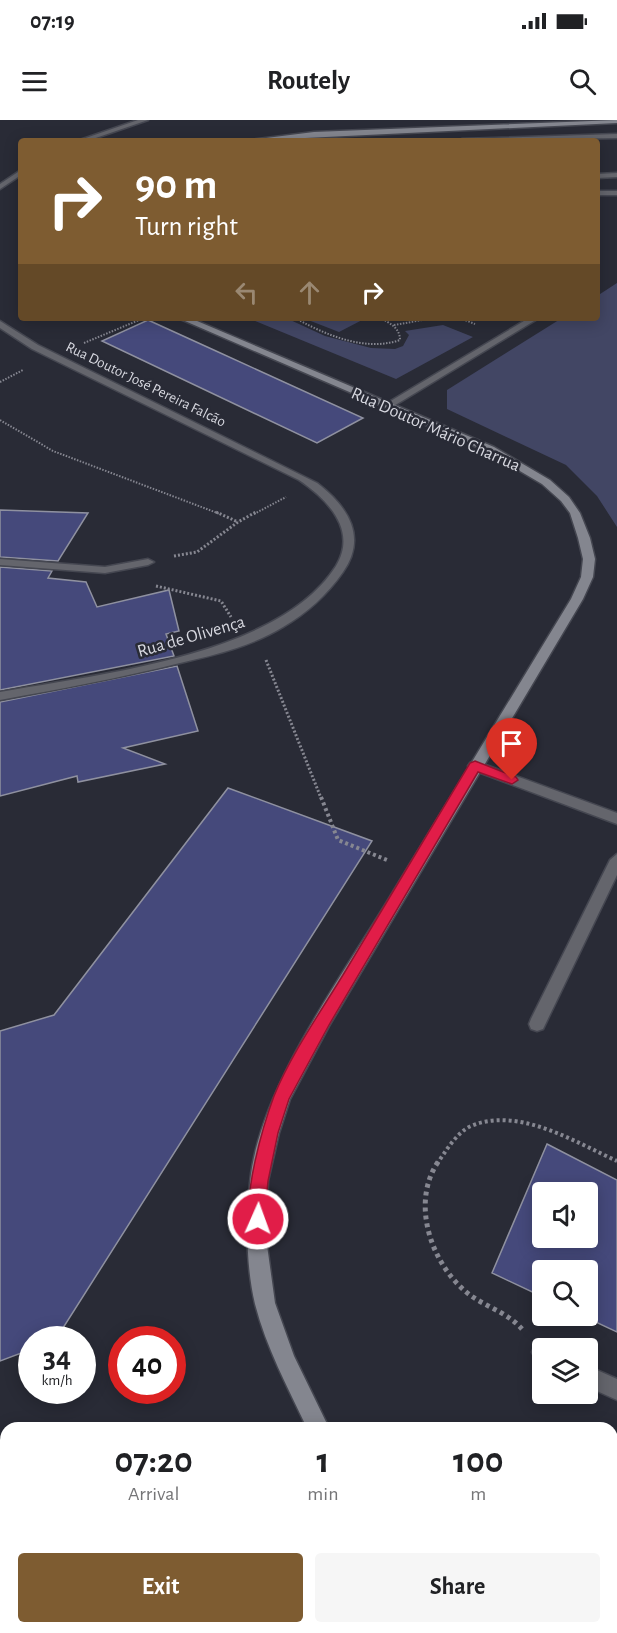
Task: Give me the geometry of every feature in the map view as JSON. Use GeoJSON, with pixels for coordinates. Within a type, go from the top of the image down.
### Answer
{"type":"FeatureCollection","features":[{"type":"Feature","properties":{"kind":"street"},"geometry":{"type":"LineString","coordinates":[[89,138],[145,120]]}},
{"type":"Feature","properties":{"kind":"street"},"geometry":{"type":"LineString","coordinates":[[277,138],[332,133],[617,121]]}},
{"type":"Feature","properties":{"kind":"street"},"geometry":{"type":"LineString","coordinates":[[365,132],[368,138]]}},
{"type":"Feature","properties":{"kind":"street"},"geometry":{"type":"LineString","coordinates":[[332,133],[334,138]]}},
{"type":"Feature","properties":{"kind":"street"},"geometry":{"type":"LineString","coordinates":[[555,138],[617,136]]}},
{"type":"Feature","properties":{"kind":"street"},"geometry":{"type":"LineString","coordinates":[[0,187],[18,174]]}},
{"type":"Feature","properties":{"kind":"street"},"geometry":{"type":"LineString","coordinates":[[600,176],[617,175]]}},
{"type":"Feature","properties":{"kind":"street"},"geometry":{"type":"LineString","coordinates":[[600,193],[617,193]]}},
{"type":"Feature","properties":{"kind":"street","name":"Rua Doutor Mário Charrua"},"geometry":{"type":"LineString","coordinates":[[189,321],[490,450],[546,482],[570,506],[584,538],[589,559],[587,578],[577,599],[323,1021],[282,1097],[270,1133],[259,1181],[257,1238],[265,1303],[285,1360],[315,1422]]}},
{"type":"Feature","properties":{"kind":"street","name":"Rua Doutor Mário Charrua"},"geometry":{"type":"LineString","coordinates":[[204,321],[212,331]]}},
{"type":"Feature","properties":{"kind":"street"},"geometry":{"type":"LineString","coordinates":[[389,405],[530,321]]}},
{"type":"Feature","properties":{"kind":"street","name":"Rua Doutor José Pereira Falcão"},"geometry":{"type":"LineString","coordinates":[[0,324],[35,347],[281,467]]}},
{"type":"Feature","properties":{"kind":"street","name":"Rua de Olivença"},"geometry":{"type":"LineString","coordinates":[[0,696],[119,674],[235,645],[256,636],[304,608],[328,585],[345,560],[348,547],[348,525],[331,498],[312,483],[281,467]]}},
{"type":"Feature","properties":{"kind":"street"},"geometry":{"type":"LineString","coordinates":[[0,562],[105,570],[148,562]]}},
{"type":"Feature","properties":{"kind":"street"},"geometry":{"type":"LineString","coordinates":[[475,766],[617,819]]}},
{"type":"Feature","properties":{"kind":"street"},"geometry":{"type":"LineString","coordinates":[[537,1024],[617,860]]}},
{"type":"Feature","properties":{"kind":"street"},"geometry":{"type":"LineString","coordinates":[[598,1381],[617,1390]]}},
{"type":"Feature","properties":{"kind":"path"},"geometry":{"type":"LineString","coordinates":[[302,321],[333,335],[378,345],[392,345],[400,340],[400,334],[393,325],[386,321]]}},
{"type":"Feature","properties":{"kind":"path"},"geometry":{"type":"LineString","coordinates":[[393,325],[417,321]]}},
{"type":"Feature","properties":{"kind":"path"},"geometry":{"type":"LineString","coordinates":[[0,420],[30,439],[91,467],[174,495],[238,522]]}},
{"type":"Feature","properties":{"kind":"path"},"geometry":{"type":"LineString","coordinates":[[312,483],[238,522],[197,552],[148,562],[156,586],[221,601],[236,627],[256,636],[338,840],[413,870]]}},
{"type":"Feature","properties":{"kind":"path"},"geometry":{"type":"LineString","coordinates":[[532,1341],[513,1319],[465,1291],[438,1258],[424,1217],[430,1174],[449,1146],[470,1126],[507,1120],[547,1130],[617,1161]]}},
{"type":"Feature","properties":{"kind":"shaded area"},"geometry":{"type":"Polygon","coordinates":[[[617,283],[617,527],[597,496],[566,465],[447,409],[447,390],[557,321],[600,321],[600,294],[617,283]]]}},
{"type":"Feature","properties":{"kind":"shaded area"},"geometry":{"type":"Polygon","coordinates":[[[255,321],[292,321],[325,336],[371,348],[395,349],[403,346],[409,335],[405,331],[443,325],[473,337],[396,379],[255,321]]]}},
{"type":"Feature","properties":{"kind":"shaded area"},"geometry":{"type":"Polygon","coordinates":[[[311,321],[360,321],[339,332],[311,321]]]}},
{"type":"Feature","properties":{"kind":"building"},"geometry":{"type":"Polygon","coordinates":[[[150,321],[363,418],[317,443],[102,341],[150,321]]]}},
{"type":"Feature","properties":{"kind":"building"},"geometry":{"type":"Polygon","coordinates":[[[0,510],[88,513],[58,561],[0,557],[0,510]]]}},
{"type":"Feature","properties":{"kind":"building"},"geometry":{"type":"Polygon","coordinates":[[[0,567],[52,571],[48,578],[86,582],[97,607],[169,590],[179,631],[166,634],[174,656],[0,690],[0,567]]]}},
{"type":"Feature","properties":{"kind":"building"},"geometry":{"type":"Polygon","coordinates":[[[177,666],[198,731],[123,748],[165,764],[78,782],[77,776],[0,796],[0,702],[177,666]]]}},
{"type":"Feature","properties":{"kind":"building"},"geometry":{"type":"Polygon","coordinates":[[[228,788],[372,841],[64,1326],[18,1326],[18,1354],[0,1361],[0,1031],[54,1015],[228,788]]]}},
{"type":"Feature","properties":{"kind":"building"},"geometry":{"type":"Polygon","coordinates":[[[547,1144],[617,1180],[617,1332],[598,1323],[598,1260],[532,1260],[532,1292],[492,1273],[547,1144]]]}},
{"type":"Feature","properties":{"kind":"route"},"geometry":{"type":"LineString","coordinates":[[258,1219],[259,1181],[270,1133],[282,1097],[323,1021],[475,766],[512,780]]}}]}
